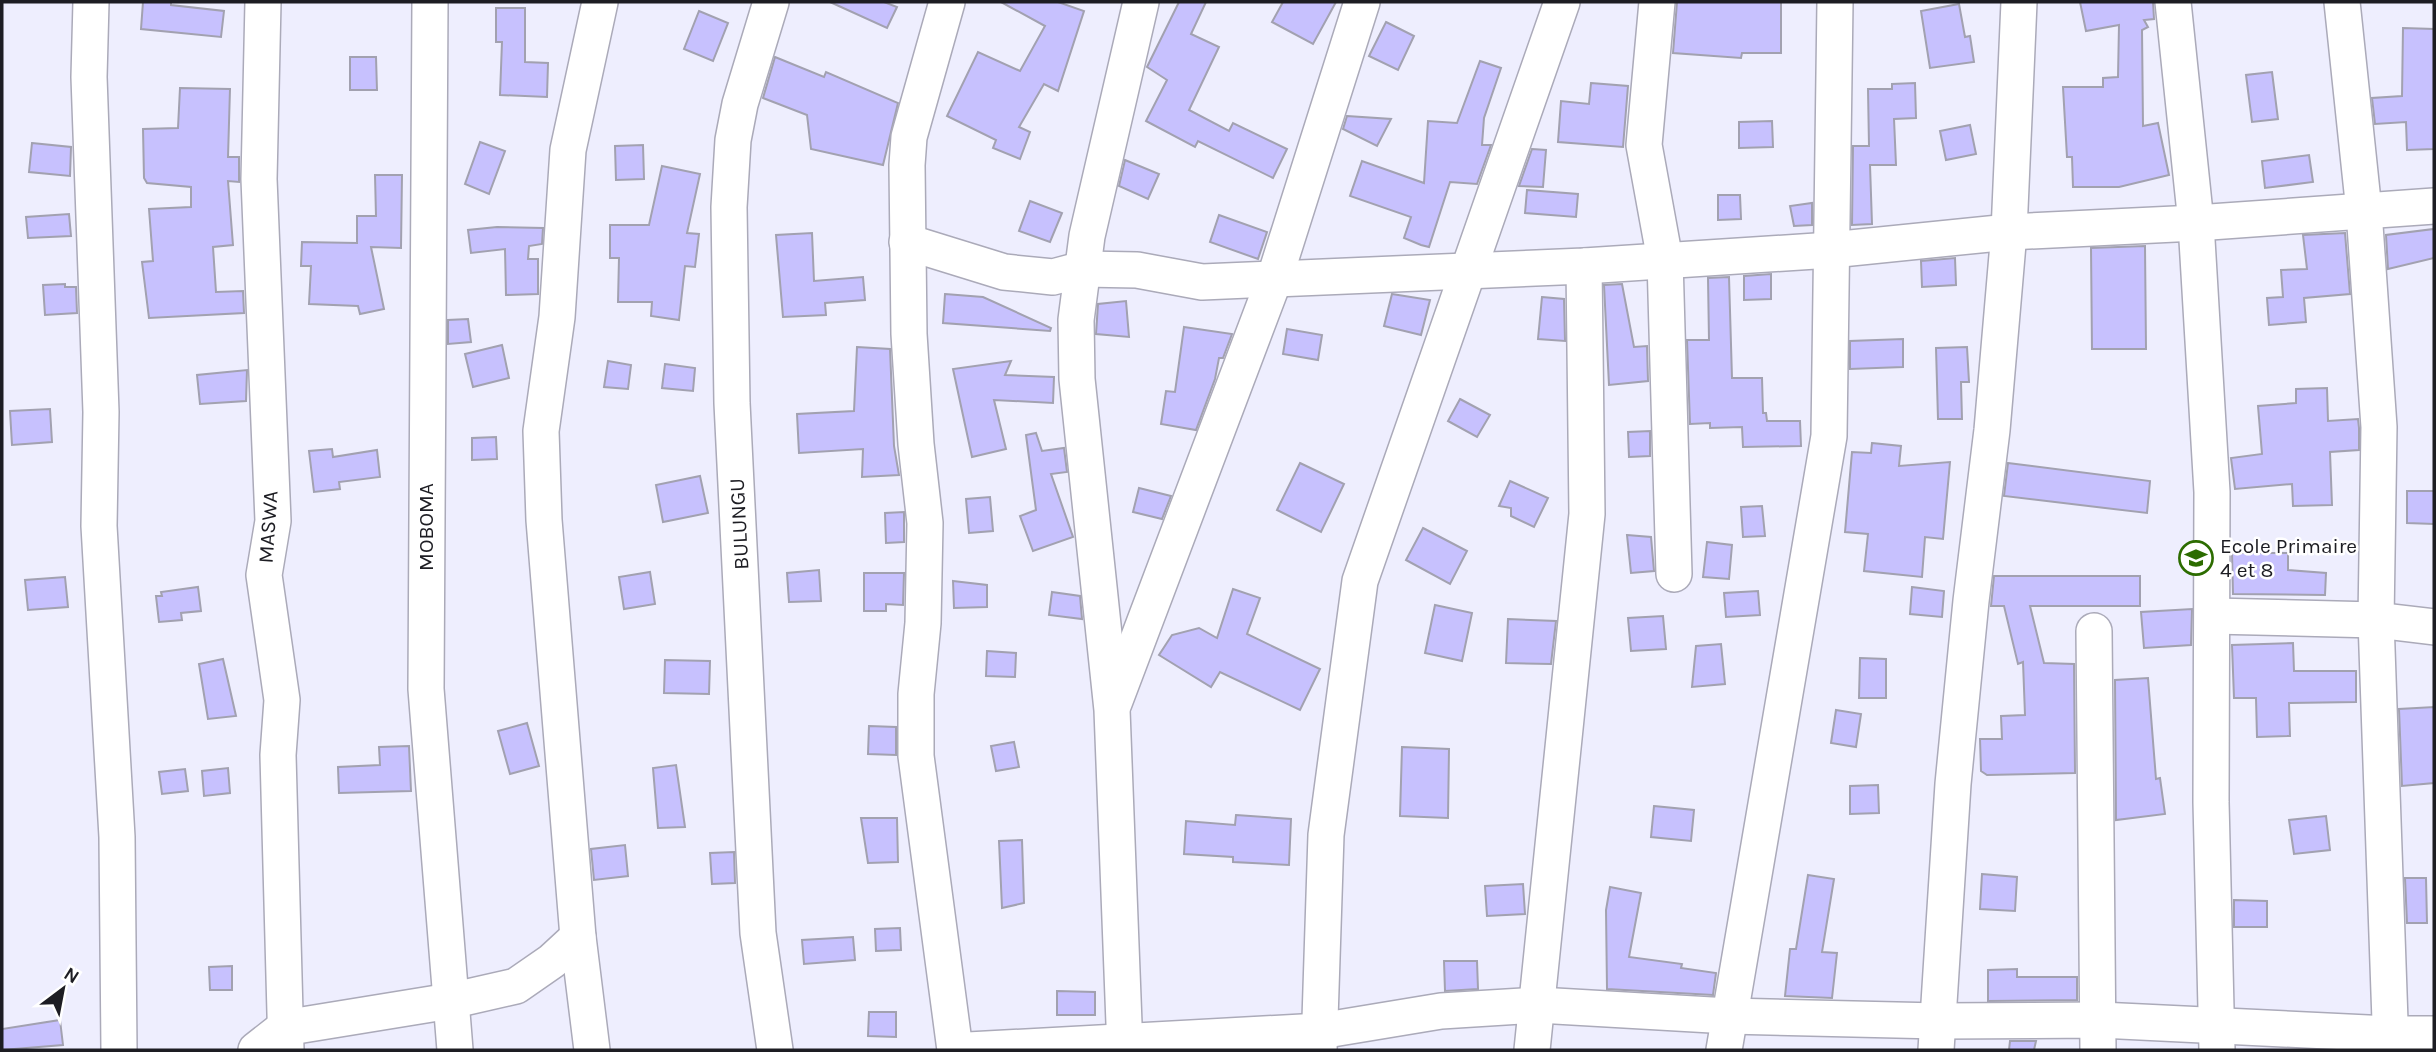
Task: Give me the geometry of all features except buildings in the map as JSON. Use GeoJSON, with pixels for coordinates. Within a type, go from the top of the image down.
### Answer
{"type":"FeatureCollection","features":[{"type":"Feature","properties":{"kind":"street"},"geometry":{"type":"LineString","coordinates":[[91,2],[89,77],[101,412],[99,526],[117,837],[119,1050]]}},
{"type":"Feature","properties":{"kind":"street","name":"MASWA"},"geometry":{"type":"LineString","coordinates":[[263,2],[259,179],[272,521],[264,575],[282,700],[278,755],[281,787],[285,1039]]}},
{"type":"Feature","properties":{"kind":"street","name":"MOBOMA"},"geometry":{"type":"LineString","coordinates":[[430,2],[426,689],[455,1050]]}},
{"type":"Feature","properties":{"kind":"street"},"geometry":{"type":"LineString","coordinates":[[592,1050],[578,937],[544,520],[541,431],[557,317],[568,150],[600,2]]}},
{"type":"Feature","properties":{"kind":"street","name":"BULUNGU"},"geometry":{"type":"LineString","coordinates":[[771,2],[740,104],[733,140],[729,207],[732,403],[758,933],[775,1050]]}},
{"type":"Feature","properties":{"kind":"street"},"geometry":{"type":"LineString","coordinates":[[947,2],[909,137],[907,242],[916,444],[925,523],[923,623],[916,694],[916,756],[955,1050]]}},
{"type":"Feature","properties":{"kind":"street"},"geometry":{"type":"LineString","coordinates":[[1124,1045],[1112,710],[1077,379],[1076,320],[1095,197],[1140,2]]}},
{"type":"Feature","properties":{"kind":"street"},"geometry":{"type":"LineString","coordinates":[[1112,710],[1274,280],[1362,2]]}},
{"type":"Feature","properties":{"kind":"street"},"geometry":{"type":"LineString","coordinates":[[1320,1041],[1326,835],[1360,581],[1562,2]]}},
{"type":"Feature","properties":{"kind":"street"},"geometry":{"type":"LineString","coordinates":[[1657,2],[1644,145],[1665,260],[1674,574]]}},
{"type":"Feature","properties":{"kind":"street"},"geometry":{"type":"LineString","coordinates":[[1724,1050],[1829,436],[1835,2]]}},
{"type":"Feature","properties":{"kind":"street"},"geometry":{"type":"LineString","coordinates":[[1937,1035],[1953,784],[1971,601],[1992,430],[2009,232],[2019,2]]}},
{"type":"Feature","properties":{"kind":"street"},"geometry":{"type":"LineString","coordinates":[[2173,2],[2196,223],[2212,492],[2211,803],[2217,1037]]}},
{"type":"Feature","properties":{"kind":"street"},"geometry":{"type":"LineString","coordinates":[[2342,2],[2364,211],[2379,428],[2375,620],[2390,1042]]}},
{"type":"Feature","properties":{"kind":"street"},"geometry":{"type":"LineString","coordinates":[[907,242],[1004,272],[1053,277],[1083,269],[1137,270],[1202,282],[1584,266],[1831,250],[2009,232],[2196,223],[2434,206]]}},
{"type":"Feature","properties":{"kind":"street"},"geometry":{"type":"LineString","coordinates":[[1532,1050],[1587,514],[1584,266]]}},
{"type":"Feature","properties":{"kind":"street"},"geometry":{"type":"LineString","coordinates":[[2213,616],[2375,620],[2434,627]]}},
{"type":"Feature","properties":{"kind":"street"},"geometry":{"type":"LineString","coordinates":[[2094,631],[2099,1035]]}},
{"type":"Feature","properties":{"kind":"street"},"geometry":{"type":"LineString","coordinates":[[256,1050],[285,1039],[516,986],[552,961],[578,937]]}},
{"type":"Feature","properties":{"kind":"street"},"geometry":{"type":"LineString","coordinates":[[968,1050],[1320,1041],[1441,1011],[1538,1005],[1729,1016],[1937,1035],[2099,1035],[2390,1042],[2434,1034]]}},
{"type":"Feature","properties":{"kind":"place","name":"Ecole Primaire 4 et 8"},"geometry":{"type":"Point","coordinates":[2196,558]}}]}
